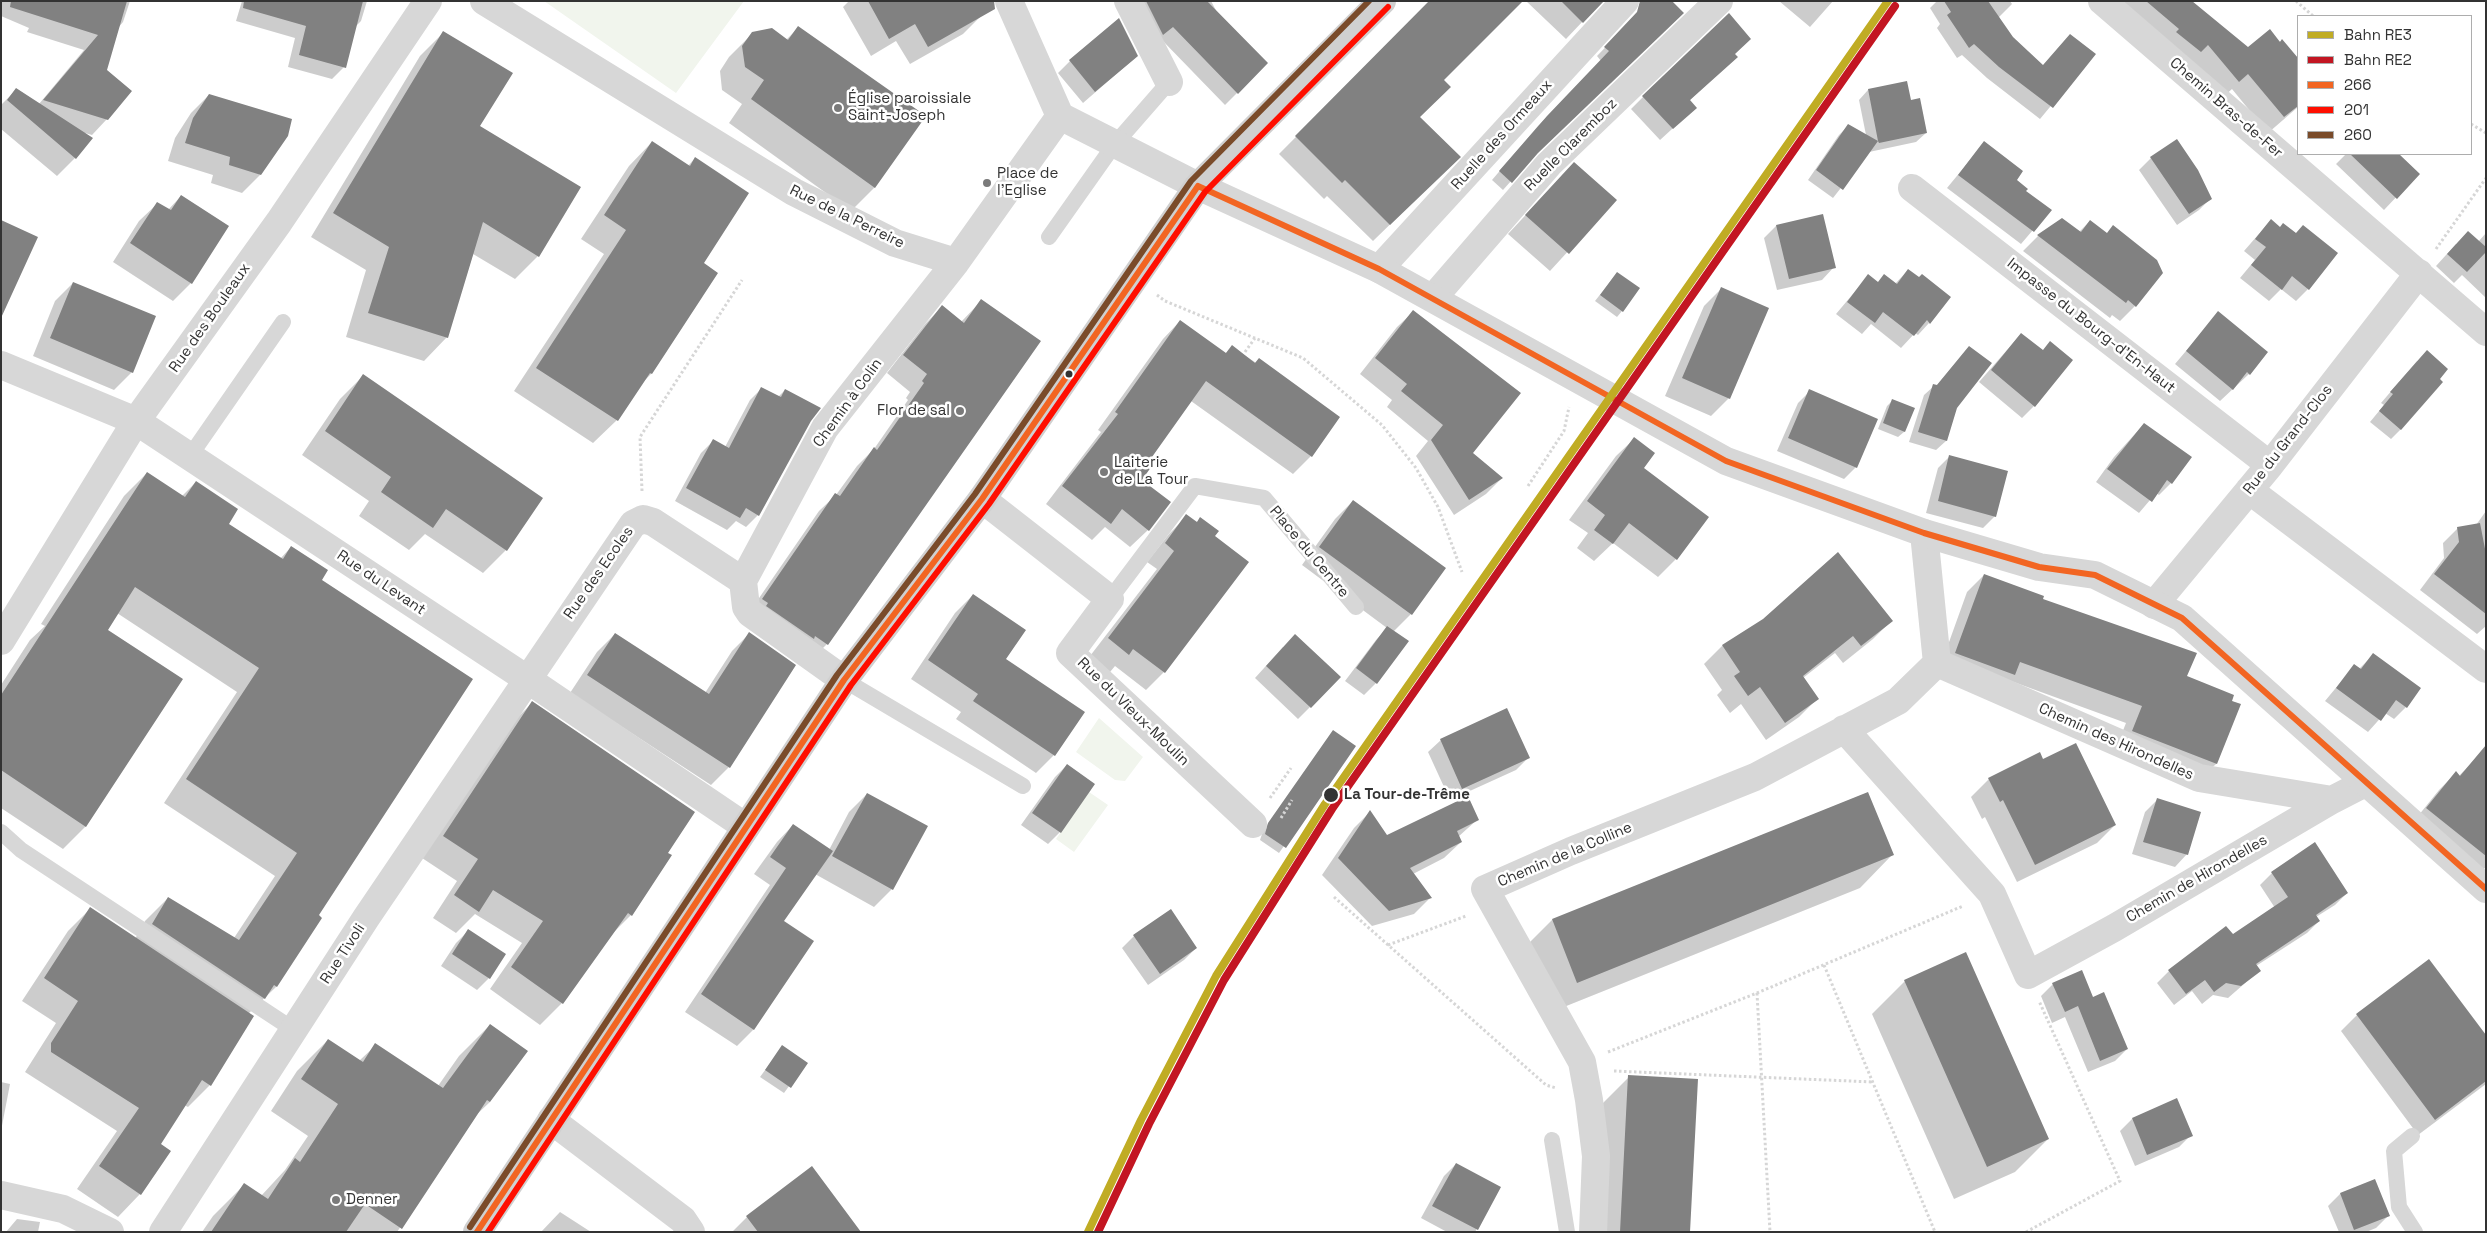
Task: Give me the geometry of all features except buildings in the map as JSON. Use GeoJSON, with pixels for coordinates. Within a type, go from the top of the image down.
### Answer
{"type":"FeatureCollection","features":[{"type":"Feature","properties":{"kind":"main road"},"geometry":{"type":"LineString","coordinates":[[477,1232],[844,680],[982,499],[1198,186],[1382,1]]}},
{"type":"Feature","properties":{"kind":"street","name":"Rue des Bouleaux"},"geometry":{"type":"LineString","coordinates":[[1,641],[136,421],[278,222],[428,1]]}},
{"type":"Feature","properties":{"kind":"street","name":"Rue de la Perreire"},"geometry":{"type":"LineString","coordinates":[[484,1],[794,192],[895,243],[956,262]]}},
{"type":"Feature","properties":{"kind":"street"},"geometry":{"type":"LineString","coordinates":[[1009,1],[1060,116],[1114,145],[1198,186],[1379,269],[1726,461],[1924,532],[2039,567],[2095,575],[2182,618],[2486,889]]}},
{"type":"Feature","properties":{"kind":"street"},"geometry":{"type":"LineString","coordinates":[[1128,1],[1169,82]]}},
{"type":"Feature","properties":{"kind":"street","name":"Ruelle des Ormeaux"},"geometry":{"type":"LineString","coordinates":[[1379,269],[1625,1]]}},
{"type":"Feature","properties":{"kind":"street","name":"Ruelle Claremboz"},"geometry":{"type":"LineString","coordinates":[[1433,298],[1548,164],[1719,1]]}},
{"type":"Feature","properties":{"kind":"street","name":"Chemin Bras-de-Fer"},"geometry":{"type":"LineString","coordinates":[[2102,1],[2486,332]]}},
{"type":"Feature","properties":{"kind":"street"},"geometry":{"type":"LineString","coordinates":[[956,262],[1060,116]]}},
{"type":"Feature","properties":{"kind":"street","name":"Impasse du Bourg-d'En-Haut"},"geometry":{"type":"LineString","coordinates":[[1912,188],[2270,465]]}},
{"type":"Feature","properties":{"kind":"street","name":"Chemin à Colin"},"geometry":{"type":"LineString","coordinates":[[743,581],[825,428],[956,262]]}},
{"type":"Feature","properties":{"kind":"street","name":"Rue du Grand-Clos"},"geometry":{"type":"LineString","coordinates":[[2154,604],[2270,465],[2419,273]]}},
{"type":"Feature","properties":{"kind":"street","name":"Rue du Levant"},"geometry":{"type":"LineString","coordinates":[[1,365],[136,421],[527,679],[746,827]]}},
{"type":"Feature","properties":{"kind":"street"},"geometry":{"type":"LineString","coordinates":[[2249,490],[2486,669]]}},
{"type":"Feature","properties":{"kind":"street"},"geometry":{"type":"LineString","coordinates":[[982,499],[1110,599]]}},
{"type":"Feature","properties":{"kind":"street","name":"Rue des Ecoles"},"geometry":{"type":"LineString","coordinates":[[527,679],[624,536],[633,524],[643,519],[653,522],[743,581]]}},
{"type":"Feature","properties":{"kind":"street"},"geometry":{"type":"LineString","coordinates":[[1924,532],[1937,663]]}},
{"type":"Feature","properties":{"kind":"street"},"geometry":{"type":"LineString","coordinates":[[743,581],[746,607],[750,613],[844,680]]}},
{"type":"Feature","properties":{"kind":"street","name":"Rue du Vieux-Moulin"},"geometry":{"type":"LineString","coordinates":[[1110,599],[1070,653],[1265,823]]}},
{"type":"Feature","properties":{"kind":"street","name":"Chemin de la Colline"},"geometry":{"type":"LineString","coordinates":[[1592,1232],[1596,1156],[1582,1062],[1485,889],[1571,851],[1755,777],[1898,701],[1937,663]]}},
{"type":"Feature","properties":{"kind":"street","name":"Chemin des Hirondelles"},"geometry":{"type":"LineString","coordinates":[[1937,663],[2198,778],[2332,800]]}},
{"type":"Feature","properties":{"kind":"street","name":"Rue Tivoli"},"geometry":{"type":"LineString","coordinates":[[162,1232],[527,679]]}},
{"type":"Feature","properties":{"kind":"street"},"geometry":{"type":"LineString","coordinates":[[1844,729],[1992,894],[2028,975]]}},
{"type":"Feature","properties":{"kind":"street","name":"Chemin de Hirondelles"},"geometry":{"type":"LineString","coordinates":[[2028,975],[2114,928],[2332,800],[2365,783]]}},
{"type":"Feature","properties":{"kind":"street"},"geometry":{"type":"LineString","coordinates":[[551,1120],[683,1220],[691,1232]]}},
{"type":"Feature","properties":{"kind":"street"},"geometry":{"type":"LineString","coordinates":[[1,1195],[63,1208],[110,1232]]}},
{"type":"Feature","properties":{"kind":"lane"},"geometry":{"type":"LineString","coordinates":[[1049,237],[1114,145],[1169,82]]}},
{"type":"Feature","properties":{"kind":"lane"},"geometry":{"type":"LineString","coordinates":[[190,456],[283,322]]}},
{"type":"Feature","properties":{"kind":"lane","name":"Place du Centre"},"geometry":{"type":"LineString","coordinates":[[1110,599],[1196,486],[1264,498],[1356,608]]}},
{"type":"Feature","properties":{"kind":"lane"},"geometry":{"type":"LineString","coordinates":[[844,680],[1023,786]]}},
{"type":"Feature","properties":{"kind":"lane"},"geometry":{"type":"LineString","coordinates":[[1,832],[21,850],[294,1030]]}},
{"type":"Feature","properties":{"kind":"lane"},"geometry":{"type":"LineString","coordinates":[[2412,1136],[2394,1151],[2400,1207],[2415,1232]]}},
{"type":"Feature","properties":{"kind":"lane"},"geometry":{"type":"LineString","coordinates":[[1552,1140],[1567,1232]]}},
{"type":"Feature","properties":{"kind":"path"},"geometry":{"type":"LineString","coordinates":[[2296,1],[2312,15]]}},
{"type":"Feature","properties":{"kind":"path"},"geometry":{"type":"LineString","coordinates":[[2472,125],[2486,133]]}},
{"type":"Feature","properties":{"kind":"path"},"geometry":{"type":"LineString","coordinates":[[2419,273],[2486,178]]}},
{"type":"Feature","properties":{"kind":"path"},"geometry":{"type":"LineString","coordinates":[[1135,278],[1164,301],[1303,358],[1382,425],[1416,468],[1438,506],[1462,572]]}},
{"type":"Feature","properties":{"kind":"path"},"geometry":{"type":"LineString","coordinates":[[643,519],[640,437],[742,280]]}},
{"type":"Feature","properties":{"kind":"path"},"geometry":{"type":"LineString","coordinates":[[1245,352],[1255,338]]}},
{"type":"Feature","properties":{"kind":"path"},"geometry":{"type":"LineString","coordinates":[[1528,486],[1564,431],[1576,377]]}},
{"type":"Feature","properties":{"kind":"path"},"geometry":{"type":"LineString","coordinates":[[1265,823],[1291,768]]}},
{"type":"Feature","properties":{"kind":"path"},"geometry":{"type":"LineString","coordinates":[[1265,823],[1292,800]]}},
{"type":"Feature","properties":{"kind":"path"},"geometry":{"type":"LineString","coordinates":[[1582,1062],[1757,993],[1992,894]]}},
{"type":"Feature","properties":{"kind":"path"},"geometry":{"type":"LineString","coordinates":[[1334,897],[1546,1084],[1589,1100]]}},
{"type":"Feature","properties":{"kind":"path"},"geometry":{"type":"LineString","coordinates":[[1388,945],[1464,917],[1495,908]]}},
{"type":"Feature","properties":{"kind":"path"},"geometry":{"type":"LineString","coordinates":[[1824,965],[1935,1232]]}},
{"type":"Feature","properties":{"kind":"path"},"geometry":{"type":"LineString","coordinates":[[2026,1232],[2120,1181],[2028,975]]}},
{"type":"Feature","properties":{"kind":"path"},"geometry":{"type":"LineString","coordinates":[[1757,993],[1770,1232]]}},
{"type":"Feature","properties":{"kind":"path"},"geometry":{"type":"LineString","coordinates":[[1582,1062],[1608,1071],[1873,1082]]}},
{"type":"Feature","properties":{"kind":"shaded area"},"geometry":{"type":"Polygon","coordinates":[[[544,1],[744,1],[676,93],[544,1]]]}},
{"type":"Feature","properties":{"kind":"shaded area"},"geometry":{"type":"Polygon","coordinates":[[[1099,718],[1143,757],[1125,781],[1115,780],[1076,752],[1099,718]]]}},
{"type":"Feature","properties":{"kind":"shaded area"},"geometry":{"type":"Polygon","coordinates":[[[1089,792],[1108,805],[1074,852],[1056,839],[1089,792]]]}},
{"type":"Feature","properties":{"kind":"rail line","name":"RE3"},"geometry":{"type":"LineString","coordinates":[[1088,1232],[1141,1120],[1216,976],[1325,804],[1888,1]]}},
{"type":"Feature","properties":{"kind":"rail line","name":"RE2"},"geometry":{"type":"LineString","coordinates":[[1098,1232],[1149,1124],[1224,980],[1332,809],[1895,6]]}},
{"type":"Feature","properties":{"kind":"transit line","name":"260"},"geometry":{"type":"LineString","coordinates":[[470,1227],[837,675],[975,494],[1191,181],[1369,1]]}},
{"type":"Feature","properties":{"kind":"transit line","name":"201"},"geometry":{"type":"LineString","coordinates":[[488,1232],[851,685],[989,504],[1205,192],[1388,7]]}},
{"type":"Feature","properties":{"kind":"transit line","name":"266"},"geometry":{"type":"LineString","coordinates":[[1198,186],[1379,269],[1726,461],[1924,533],[2039,567],[2095,575],[2182,618],[2486,889]]}},
{"type":"Feature","properties":{"kind":"transit line","name":"266"},"geometry":{"type":"LineString","coordinates":[[477,1232],[844,680],[982,499],[1198,186]]}},
{"type":"Feature","properties":{"kind":"place","name":"Église paroissiale Saint-Joseph"},"geometry":{"type":"Point","coordinates":[838,108]}},
{"type":"Feature","properties":{"kind":"place","name":"Place de l'Eglise"},"geometry":{"type":"Point","coordinates":[987,183]}},
{"type":"Feature","properties":{"kind":"place","name":"Flor de sal"},"geometry":{"type":"Point","coordinates":[960,411]}},
{"type":"Feature","properties":{"kind":"place","name":"Laiterie de La Tour"},"geometry":{"type":"Point","coordinates":[1104,472]}},
{"type":"Feature","properties":{"kind":"place","name":"La Tour-de-Trême"},"geometry":{"type":"Point","coordinates":[1331,795]}},
{"type":"Feature","properties":{"kind":"place","name":"Denner"},"geometry":{"type":"Point","coordinates":[336,1200]}}]}
